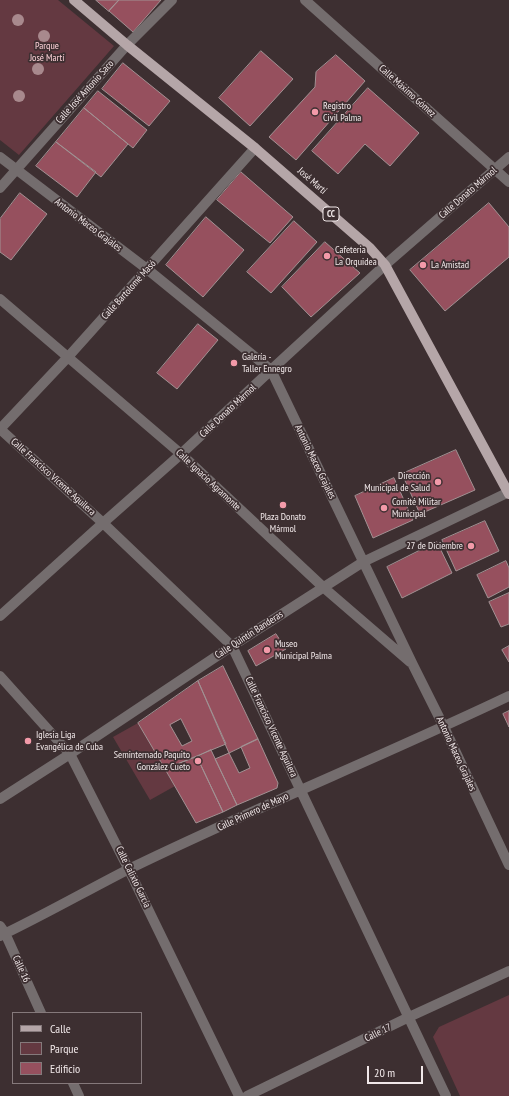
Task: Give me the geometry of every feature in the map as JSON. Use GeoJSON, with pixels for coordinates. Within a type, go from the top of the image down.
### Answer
{"type":"FeatureCollection","features":[{"type":"Feature","properties":{"kind":"main road","name":"José Martí"},"geometry":{"type":"LineString","coordinates":[[74,0],[255,148],[370,248],[385,265],[509,493]]}},
{"type":"Feature","properties":{"kind":"street","name":"Calle José Antonio Saco"},"geometry":{"type":"LineString","coordinates":[[0,188],[128,45],[172,0]]}},
{"type":"Feature","properties":{"kind":"street","name":"Calle Máximo Gómez"},"geometry":{"type":"LineString","coordinates":[[305,0],[509,182]]}},
{"type":"Feature","properties":{"kind":"street","name":"Calle Bartolomé Masó"},"geometry":{"type":"LineString","coordinates":[[0,429],[68,357],[255,148]]}},
{"type":"Feature","properties":{"kind":"street","name":"Antonio Maceo Grajales"},"geometry":{"type":"LineString","coordinates":[[0,157],[147,269],[271,370],[444,727],[509,865]]}},
{"type":"Feature","properties":{"kind":"street","name":"Calle Donato Mármol"},"geometry":{"type":"LineString","coordinates":[[0,616],[182,454],[385,265],[509,157]]}},
{"type":"Feature","properties":{"kind":"street","name":"Calle Ignacio Agramonte"},"geometry":{"type":"LineString","coordinates":[[0,299],[182,454],[323,587],[413,665]]}},
{"type":"Feature","properties":{"kind":"street","name":"Calle Francisco Vicente Aguilera"},"geometry":{"type":"LineString","coordinates":[[0,429],[103,523],[232,646],[446,1096]]}},
{"type":"Feature","properties":{"kind":"street","name":"Calle Quintín Banderas"},"geometry":{"type":"LineString","coordinates":[[0,799],[232,646],[363,562],[509,493]]}},
{"type":"Feature","properties":{"kind":"street","name":"Calle Calixto García"},"geometry":{"type":"LineString","coordinates":[[0,676],[70,754],[129,870],[239,1096]]}},
{"type":"Feature","properties":{"kind":"street","name":"Calle Primero de Mayo"},"geometry":{"type":"LineString","coordinates":[[2,932],[129,870],[509,696]]}},
{"type":"Feature","properties":{"kind":"street","name":"Calle 16"},"geometry":{"type":"LineString","coordinates":[[2,932],[41,1012]]}},
{"type":"Feature","properties":{"kind":"street","name":"Calle 17"},"geometry":{"type":"LineString","coordinates":[[247,1096],[409,1017],[509,971]]}},
{"type":"Feature","properties":{"kind":"street"},"geometry":{"type":"LineString","coordinates":[[73,1084],[79,1096]]}},
{"type":"Feature","properties":{"kind":"green space","name":"Parque José Martí"},"geometry":{"type":"Polygon","coordinates":[[[0,0],[58,0],[114,46],[19,155],[0,140],[0,0]]]}},
{"type":"Feature","properties":{"kind":"green space"},"geometry":{"type":"Polygon","coordinates":[[[138,723],[175,786],[150,800],[113,737],[138,723]]]}},
{"type":"Feature","properties":{"kind":"green space"},"geometry":{"type":"Polygon","coordinates":[[[509,995],[509,1096],[460,1096],[433,1037],[439,1027],[509,995]]]}},
{"type":"Feature","properties":{"kind":"building"},"geometry":{"type":"Polygon","coordinates":[[[96,0],[119,0],[109,11],[96,0]]]}},
{"type":"Feature","properties":{"kind":"building"},"geometry":{"type":"Polygon","coordinates":[[[119,0],[161,0],[133,32],[109,11],[119,0]]]}},
{"type":"Feature","properties":{"kind":"building"},"geometry":{"type":"Polygon","coordinates":[[[261,51],[293,79],[250,126],[219,98],[261,51]]]}},
{"type":"Feature","properties":{"kind":"building","name":"Registro Civil Palma"},"geometry":{"type":"Polygon","coordinates":[[[336,55],[365,81],[296,160],[269,137],[315,87],[316,72],[336,55]]]}},
{"type":"Feature","properties":{"kind":"building"},"geometry":{"type":"Polygon","coordinates":[[[123,63],[170,101],[149,126],[102,89],[123,63]]]}},
{"type":"Feature","properties":{"kind":"building"},"geometry":{"type":"Polygon","coordinates":[[[368,88],[419,133],[390,166],[365,144],[338,174],[312,151],[368,88]]]}},
{"type":"Feature","properties":{"kind":"building"},"geometry":{"type":"Polygon","coordinates":[[[98,91],[147,130],[133,148],[84,108],[98,91]]]}},
{"type":"Feature","properties":{"kind":"building"},"geometry":{"type":"Polygon","coordinates":[[[84,108],[128,144],[101,177],[56,142],[84,108]]]}},
{"type":"Feature","properties":{"kind":"building"},"geometry":{"type":"Polygon","coordinates":[[[56,142],[96,172],[77,197],[36,166],[56,142]]]}},
{"type":"Feature","properties":{"kind":"building"},"geometry":{"type":"Polygon","coordinates":[[[241,172],[293,217],[270,243],[217,200],[241,172]]]}},
{"type":"Feature","properties":{"kind":"building"},"geometry":{"type":"Polygon","coordinates":[[[20,193],[47,214],[11,260],[0,252],[0,219],[20,193]]]}},
{"type":"Feature","properties":{"kind":"building"},"geometry":{"type":"Polygon","coordinates":[[[489,203],[509,227],[509,257],[445,311],[410,270],[489,203]]]}},
{"type":"Feature","properties":{"kind":"building"},"geometry":{"type":"Polygon","coordinates":[[[206,217],[244,250],[203,297],[166,265],[206,217]]]}},
{"type":"Feature","properties":{"kind":"building"},"geometry":{"type":"Polygon","coordinates":[[[294,221],[317,242],[271,293],[247,272],[294,221]]]}},
{"type":"Feature","properties":{"kind":"building"},"geometry":{"type":"Polygon","coordinates":[[[325,242],[360,273],[311,317],[282,287],[325,242]]]}},
{"type":"Feature","properties":{"kind":"building"},"geometry":{"type":"Polygon","coordinates":[[[198,324],[218,340],[177,389],[157,373],[198,324]]]}},
{"type":"Feature","properties":{"kind":"building","name":"Dirección Municipal de Salud"},"geometry":{"type":"Polygon","coordinates":[[[456,450],[475,490],[420,514],[402,474],[456,450]]]}},
{"type":"Feature","properties":{"kind":"building","name":"Comité Militar Municipal"},"geometry":{"type":"Polygon","coordinates":[[[394,478],[413,520],[373,538],[355,496],[394,478]]]}},
{"type":"Feature","properties":{"kind":"building","name":"27 de Diciembre"},"geometry":{"type":"Polygon","coordinates":[[[485,521],[499,551],[456,571],[442,540],[485,521]]]}},
{"type":"Feature","properties":{"kind":"building"},"geometry":{"type":"Polygon","coordinates":[[[437,542],[452,573],[402,598],[387,567],[437,542]]]}},
{"type":"Feature","properties":{"kind":"building"},"geometry":{"type":"Polygon","coordinates":[[[506,561],[509,568],[509,587],[488,598],[477,575],[506,561]]]}},
{"type":"Feature","properties":{"kind":"building"},"geometry":{"type":"Polygon","coordinates":[[[509,593],[509,624],[501,627],[489,602],[509,593]]]}},
{"type":"Feature","properties":{"kind":"building","name":"Museo Municipal Palma"},"geometry":{"type":"Polygon","coordinates":[[[276,634],[286,649],[256,666],[248,651],[276,634]]]}},
{"type":"Feature","properties":{"kind":"building"},"geometry":{"type":"Polygon","coordinates":[[[509,646],[509,662],[502,650],[509,646]]]}},
{"type":"Feature","properties":{"kind":"building"},"geometry":{"type":"Polygon","coordinates":[[[223,666],[258,739],[229,753],[198,681],[223,666]]]}},
{"type":"Feature","properties":{"kind":"building"},"geometry":{"type":"Polygon","coordinates":[[[198,681],[226,744],[165,769],[138,723],[198,681]],[[181,719],[170,725],[182,746],[192,741],[181,719]]]}},
{"type":"Feature","properties":{"kind":"building"},"geometry":{"type":"Polygon","coordinates":[[[509,711],[509,727],[503,714],[509,711]]]}},
{"type":"Feature","properties":{"kind":"building"},"geometry":{"type":"Polygon","coordinates":[[[258,739],[278,783],[277,788],[237,805],[215,759],[229,753],[239,773],[250,768],[241,747],[258,739]]]}},
{"type":"Feature","properties":{"kind":"building"},"geometry":{"type":"Polygon","coordinates":[[[211,750],[237,805],[223,812],[197,757],[211,750]]]}},
{"type":"Feature","properties":{"kind":"building"},"geometry":{"type":"Polygon","coordinates":[[[197,757],[223,812],[196,823],[165,769],[197,757]]]}},
{"type":"Feature","properties":{"kind":"place","name":"Registro Civil Palma"},"geometry":{"type":"Point","coordinates":[315,112]}},
{"type":"Feature","properties":{"kind":"place","name":"Cafeteria La Orquidea"},"geometry":{"type":"Point","coordinates":[327,256]}},
{"type":"Feature","properties":{"kind":"place","name":"La Amistad"},"geometry":{"type":"Point","coordinates":[423,265]}},
{"type":"Feature","properties":{"kind":"place","name":"Galería - Taller Ennegro"},"geometry":{"type":"Point","coordinates":[234,363]}},
{"type":"Feature","properties":{"kind":"place","name":"Dirección Municipal de Salud"},"geometry":{"type":"Point","coordinates":[438,482]}},
{"type":"Feature","properties":{"kind":"place","name":"Plaza Donato Mármol"},"geometry":{"type":"Point","coordinates":[283,505]}},
{"type":"Feature","properties":{"kind":"place","name":"Comité Militar Municipal"},"geometry":{"type":"Point","coordinates":[384,508]}},
{"type":"Feature","properties":{"kind":"place","name":"27 de Diciembre"},"geometry":{"type":"Point","coordinates":[471,546]}},
{"type":"Feature","properties":{"kind":"place","name":"Museo Municipal Palma"},"geometry":{"type":"Point","coordinates":[267,650]}},
{"type":"Feature","properties":{"kind":"place","name":"Iglesia Liga Evangélica de Cuba"},"geometry":{"type":"Point","coordinates":[28,741]}},
{"type":"Feature","properties":{"kind":"place","name":"Seminternado Paquito González Cueto"},"geometry":{"type":"Point","coordinates":[198,761]}}]}
